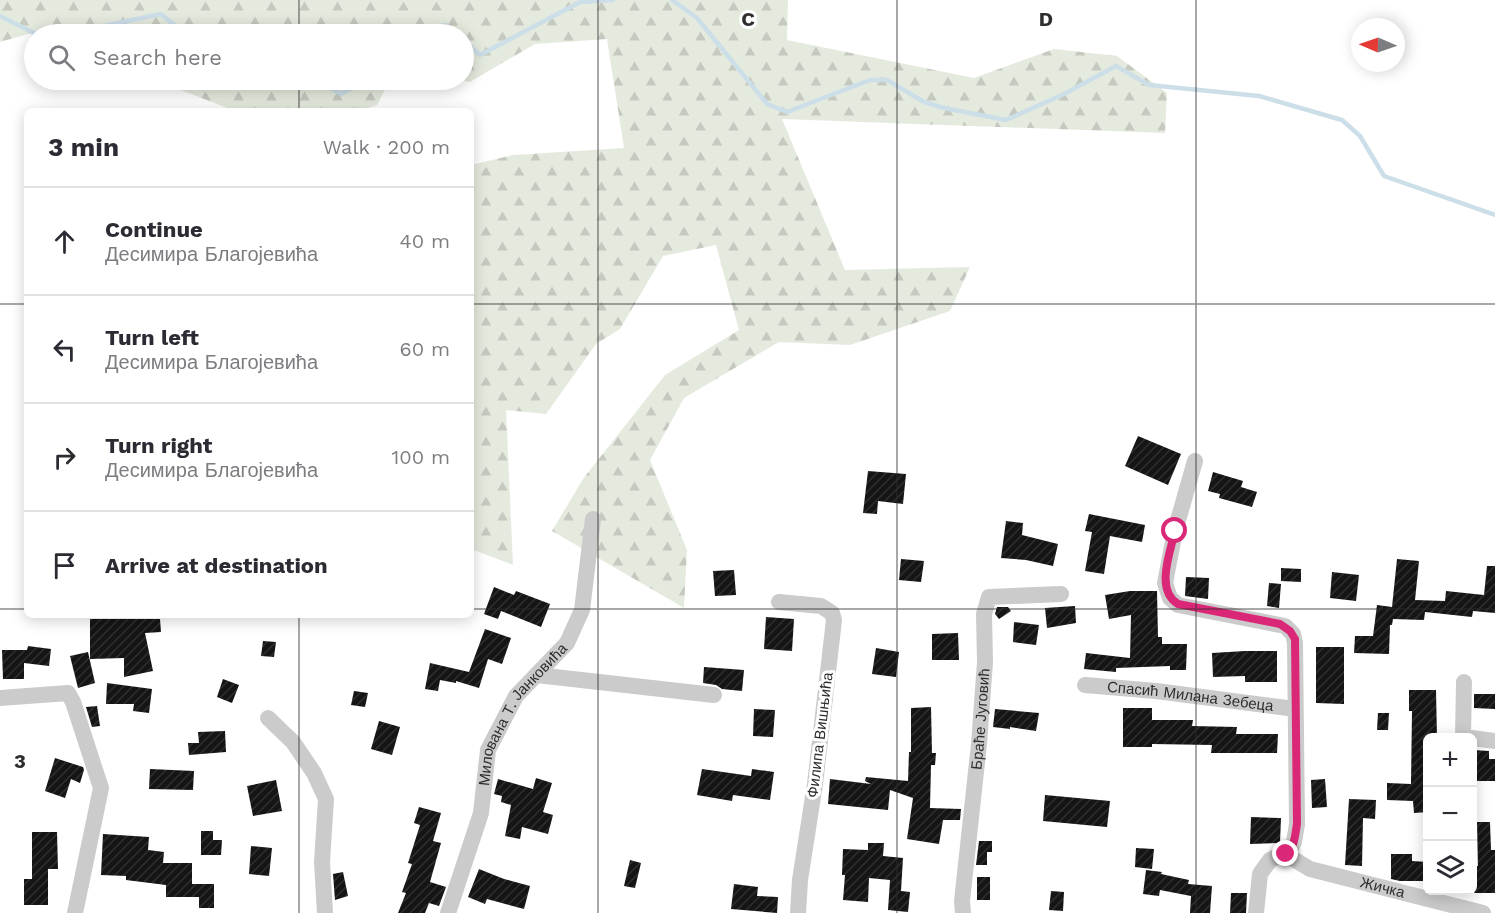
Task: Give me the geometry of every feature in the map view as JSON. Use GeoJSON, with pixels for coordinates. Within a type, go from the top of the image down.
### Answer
{"type":"FeatureCollection","features":[{"type":"Feature","properties":{"kind":"street"},"geometry":{"type":"LineString","coordinates":[[1195,461],[1175,531],[1165,583],[1167,593],[1178,604],[1280,624],[1290,631],[1295,643],[1297,824],[1290,850],[1270,860],[1260,874],[1256,913]]}},
{"type":"Feature","properties":{"kind":"street","name":"Милована Т. Јанковића"},"geometry":{"type":"LineString","coordinates":[[448,913],[481,813],[488,750],[516,696],[567,643],[582,610],[593,519]]}},
{"type":"Feature","properties":{"kind":"street","name":"Браће Југовић"},"geometry":{"type":"LineString","coordinates":[[963,913],[962,901],[979,744],[984,662],[984,614],[989,597],[1061,594]]}},
{"type":"Feature","properties":{"kind":"street","name":"Филипа Вишњића"},"geometry":{"type":"LineString","coordinates":[[779,602],[821,606],[832,613],[834,620],[815,784],[800,880],[798,913]]}},
{"type":"Feature","properties":{"kind":"street"},"geometry":{"type":"LineString","coordinates":[[537,675],[714,695]]}},
{"type":"Feature","properties":{"kind":"street"},"geometry":{"type":"LineString","coordinates":[[1464,682],[1467,733]]}},
{"type":"Feature","properties":{"kind":"street","name":"Спасић Милана Зебеца"},"geometry":{"type":"LineString","coordinates":[[1085,685],[1156,690],[1295,709]]}},
{"type":"Feature","properties":{"kind":"street"},"geometry":{"type":"LineString","coordinates":[[0,698],[68,693],[73,702],[101,788],[75,913]]}},
{"type":"Feature","properties":{"kind":"street"},"geometry":{"type":"LineString","coordinates":[[268,718],[293,742],[314,773],[326,799],[322,862],[325,913]]}},
{"type":"Feature","properties":{"kind":"street"},"geometry":{"type":"LineString","coordinates":[[1477,738],[1495,741]]}},
{"type":"Feature","properties":{"kind":"street","name":"Жичка"},"geometry":{"type":"LineString","coordinates":[[1286,854],[1310,869],[1483,913]]}},
{"type":"Feature","properties":{"kind":"green space"},"geometry":{"type":"Polygon","coordinates":[[[0,0],[788,0],[787,40],[974,78],[1054,49],[1117,56],[1167,93],[1165,133],[782,119],[845,270],[970,267],[950,311],[850,345],[779,342],[684,398],[650,460],[687,550],[684,608],[552,531],[583,479],[665,375],[739,330],[716,245],[663,256],[620,329],[596,344],[546,414],[506,410],[513,565],[474,550],[474,164],[513,155],[624,148],[607,39],[535,44],[474,80],[474,24],[24,24],[24,35],[0,42],[0,0]]]}},
{"type":"Feature","properties":{"kind":"green space"},"geometry":{"type":"Polygon","coordinates":[[[181,90],[385,90],[377,105],[368,108],[227,108],[181,90]]]}},
{"type":"Feature","properties":{"kind":"building"},"geometry":{"type":"Polygon","coordinates":[[[1138,436],[1181,454],[1168,485],[1125,466],[1138,436]]]}},
{"type":"Feature","properties":{"kind":"building"},"geometry":{"type":"Polygon","coordinates":[[[868,471],[906,474],[903,504],[878,501],[877,514],[863,513],[868,471]]]}},
{"type":"Feature","properties":{"kind":"building"},"geometry":{"type":"Polygon","coordinates":[[[1213,472],[1243,481],[1241,487],[1257,492],[1252,507],[1219,498],[1220,494],[1208,491],[1213,472]]]}},
{"type":"Feature","properties":{"kind":"building"},"geometry":{"type":"Polygon","coordinates":[[[1089,514],[1145,525],[1142,542],[1110,536],[1104,574],[1085,571],[1092,532],[1085,531],[1089,514]]]}},
{"type":"Feature","properties":{"kind":"building"},"geometry":{"type":"Polygon","coordinates":[[[1006,521],[1023,523],[1022,535],[1058,544],[1053,566],[1026,560],[1001,558],[1006,521]]]}},
{"type":"Feature","properties":{"kind":"building"},"geometry":{"type":"Polygon","coordinates":[[[901,559],[924,561],[921,582],[899,580],[901,559]]]}},
{"type":"Feature","properties":{"kind":"building"},"geometry":{"type":"Polygon","coordinates":[[[1397,559],[1419,561],[1415,600],[1445,601],[1446,591],[1484,595],[1487,566],[1495,566],[1495,613],[1473,611],[1472,617],[1425,612],[1424,620],[1393,619],[1390,625],[1389,654],[1354,653],[1355,636],[1373,636],[1377,605],[1392,607],[1397,559]]]}},
{"type":"Feature","properties":{"kind":"building"},"geometry":{"type":"Polygon","coordinates":[[[1281,568],[1301,569],[1301,582],[1281,581],[1281,568]]]}},
{"type":"Feature","properties":{"kind":"building"},"geometry":{"type":"Polygon","coordinates":[[[734,570],[736,595],[715,596],[713,571],[734,570]]]}},
{"type":"Feature","properties":{"kind":"building"},"geometry":{"type":"Polygon","coordinates":[[[1332,572],[1359,575],[1356,601],[1330,598],[1332,572]]]}},
{"type":"Feature","properties":{"kind":"building"},"geometry":{"type":"Polygon","coordinates":[[[1186,577],[1209,578],[1208,599],[1185,596],[1186,577]]]}},
{"type":"Feature","properties":{"kind":"building"},"geometry":{"type":"Polygon","coordinates":[[[1269,583],[1281,584],[1279,608],[1267,606],[1269,583]]]}},
{"type":"Feature","properties":{"kind":"building"},"geometry":{"type":"Polygon","coordinates":[[[494,587],[514,595],[516,591],[550,604],[541,627],[501,611],[498,619],[484,614],[494,587]]]}},
{"type":"Feature","properties":{"kind":"building"},"geometry":{"type":"Polygon","coordinates":[[[1130,591],[1157,591],[1158,637],[1162,637],[1162,644],[1187,644],[1186,670],[1170,670],[1170,666],[1116,668],[1116,672],[1084,669],[1086,653],[1130,658],[1131,615],[1109,619],[1105,595],[1130,591]]]}},
{"type":"Feature","properties":{"kind":"building"},"geometry":{"type":"Polygon","coordinates":[[[1075,606],[1076,623],[1047,628],[1045,608],[1075,606]]]}},
{"type":"Feature","properties":{"kind":"building"},"geometry":{"type":"Polygon","coordinates":[[[997,607],[1008,607],[1011,611],[999,619],[995,614],[997,607]]]}},
{"type":"Feature","properties":{"kind":"building"},"geometry":{"type":"Polygon","coordinates":[[[766,617],[794,619],[792,651],[764,649],[766,617]]]}},
{"type":"Feature","properties":{"kind":"building"},"geometry":{"type":"Polygon","coordinates":[[[90,619],[160,619],[161,632],[145,633],[153,671],[124,677],[124,658],[90,659],[90,619]]]}},
{"type":"Feature","properties":{"kind":"building"},"geometry":{"type":"Polygon","coordinates":[[[1014,622],[1039,625],[1036,645],[1013,642],[1014,622]]]}},
{"type":"Feature","properties":{"kind":"building"},"geometry":{"type":"Polygon","coordinates":[[[485,629],[511,638],[502,664],[488,659],[479,688],[456,681],[456,683],[440,680],[438,691],[425,689],[430,663],[469,672],[485,629]]]}},
{"type":"Feature","properties":{"kind":"building"},"geometry":{"type":"Polygon","coordinates":[[[958,633],[959,660],[932,660],[932,634],[958,633]]]}},
{"type":"Feature","properties":{"kind":"building"},"geometry":{"type":"Polygon","coordinates":[[[263,641],[276,642],[274,657],[261,656],[263,641]]]}},
{"type":"Feature","properties":{"kind":"building"},"geometry":{"type":"Polygon","coordinates":[[[28,646],[51,649],[49,666],[24,663],[24,679],[3,679],[2,650],[27,650],[28,646]]]}},
{"type":"Feature","properties":{"kind":"building"},"geometry":{"type":"Polygon","coordinates":[[[1316,647],[1344,647],[1344,704],[1316,703],[1316,647]]]}},
{"type":"Feature","properties":{"kind":"building"},"geometry":{"type":"Polygon","coordinates":[[[876,648],[899,652],[896,677],[872,674],[876,648]]]}},
{"type":"Feature","properties":{"kind":"building"},"geometry":{"type":"Polygon","coordinates":[[[1277,651],[1277,682],[1245,682],[1245,676],[1213,677],[1212,653],[1277,651]]]}},
{"type":"Feature","properties":{"kind":"building"},"geometry":{"type":"Polygon","coordinates":[[[88,652],[95,683],[78,688],[70,656],[88,652]]]}},
{"type":"Feature","properties":{"kind":"building"},"geometry":{"type":"Polygon","coordinates":[[[704,667],[744,670],[742,691],[722,689],[716,685],[703,683],[704,667]]]}},
{"type":"Feature","properties":{"kind":"building"},"geometry":{"type":"Polygon","coordinates":[[[223,679],[239,685],[232,703],[217,697],[223,679]]]}},
{"type":"Feature","properties":{"kind":"building"},"geometry":{"type":"Polygon","coordinates":[[[107,683],[152,689],[149,713],[133,711],[134,704],[106,704],[107,683]]]}},
{"type":"Feature","properties":{"kind":"building"},"geometry":{"type":"Polygon","coordinates":[[[1409,690],[1436,690],[1437,733],[1423,733],[1423,812],[1414,813],[1413,801],[1387,800],[1387,783],[1411,784],[1412,711],[1409,711],[1409,690]]]}},
{"type":"Feature","properties":{"kind":"building"},"geometry":{"type":"Polygon","coordinates":[[[354,691],[368,693],[365,707],[351,705],[354,691]]]}},
{"type":"Feature","properties":{"kind":"building"},"geometry":{"type":"Polygon","coordinates":[[[1474,694],[1495,694],[1495,709],[1474,708],[1474,694]]]}},
{"type":"Feature","properties":{"kind":"building"},"geometry":{"type":"Polygon","coordinates":[[[97,706],[100,726],[92,727],[86,707],[97,706]]]}},
{"type":"Feature","properties":{"kind":"building"},"geometry":{"type":"Polygon","coordinates":[[[931,707],[932,753],[936,753],[935,765],[931,765],[930,808],[961,809],[960,820],[943,820],[939,844],[907,839],[913,798],[890,790],[888,810],[828,804],[830,779],[871,784],[865,781],[866,777],[908,781],[909,752],[911,752],[911,708],[931,707]]]}},
{"type":"Feature","properties":{"kind":"building"},"geometry":{"type":"Polygon","coordinates":[[[1123,708],[1152,708],[1152,720],[1193,720],[1192,726],[1237,727],[1236,734],[1278,734],[1277,753],[1211,753],[1212,745],[1152,744],[1152,747],[1123,747],[1123,708]]]}},
{"type":"Feature","properties":{"kind":"building"},"geometry":{"type":"Polygon","coordinates":[[[754,709],[775,710],[773,737],[753,736],[754,709]]]}},
{"type":"Feature","properties":{"kind":"building"},"geometry":{"type":"Polygon","coordinates":[[[995,709],[1039,713],[1036,731],[993,727],[995,709]]]}},
{"type":"Feature","properties":{"kind":"building"},"geometry":{"type":"Polygon","coordinates":[[[1378,713],[1389,713],[1388,730],[1377,730],[1378,713]]]}},
{"type":"Feature","properties":{"kind":"building"},"geometry":{"type":"Polygon","coordinates":[[[379,721],[400,727],[392,755],[371,749],[379,721]]]}},
{"type":"Feature","properties":{"kind":"building"},"geometry":{"type":"Polygon","coordinates":[[[225,731],[226,752],[189,755],[188,743],[199,743],[198,732],[225,731]]]}},
{"type":"Feature","properties":{"kind":"building"},"geometry":{"type":"Polygon","coordinates":[[[1477,750],[1489,751],[1489,759],[1495,759],[1495,781],[1477,781],[1477,750]]]}},
{"type":"Feature","properties":{"kind":"building"},"geometry":{"type":"Polygon","coordinates":[[[55,758],[83,767],[84,770],[80,783],[71,779],[65,798],[45,791],[55,758]]]}},
{"type":"Feature","properties":{"kind":"building"},"geometry":{"type":"Polygon","coordinates":[[[150,769],[194,771],[193,790],[149,789],[150,769]]]}},
{"type":"Feature","properties":{"kind":"building"},"geometry":{"type":"Polygon","coordinates":[[[702,769],[751,776],[752,769],[774,772],[770,800],[733,795],[732,801],[697,795],[702,769]]]}},
{"type":"Feature","properties":{"kind":"building"},"geometry":{"type":"Polygon","coordinates":[[[536,778],[552,783],[543,812],[553,815],[548,834],[522,827],[520,839],[505,836],[511,805],[501,802],[502,796],[494,794],[498,779],[533,789],[536,778]]]}},
{"type":"Feature","properties":{"kind":"building"},"geometry":{"type":"Polygon","coordinates":[[[1325,779],[1327,807],[1312,808],[1311,780],[1325,779]]]}},
{"type":"Feature","properties":{"kind":"building"},"geometry":{"type":"Polygon","coordinates":[[[276,780],[282,811],[253,816],[247,786],[276,780]]]}},
{"type":"Feature","properties":{"kind":"building"},"geometry":{"type":"Polygon","coordinates":[[[1045,795],[1110,801],[1107,827],[1043,821],[1045,795]]]}},
{"type":"Feature","properties":{"kind":"building"},"geometry":{"type":"Polygon","coordinates":[[[1349,799],[1376,800],[1375,819],[1363,818],[1362,866],[1345,865],[1349,799]]]}},
{"type":"Feature","properties":{"kind":"building"},"geometry":{"type":"Polygon","coordinates":[[[419,807],[441,813],[433,841],[441,843],[430,882],[446,887],[439,906],[429,903],[425,913],[398,913],[406,893],[402,892],[412,864],[408,863],[420,825],[414,823],[419,807]]]}},
{"type":"Feature","properties":{"kind":"building"},"geometry":{"type":"Polygon","coordinates":[[[1251,817],[1281,818],[1280,843],[1250,844],[1251,817]]]}},
{"type":"Feature","properties":{"kind":"building"},"geometry":{"type":"Polygon","coordinates":[[[1477,822],[1490,822],[1491,850],[1495,850],[1495,893],[1477,893],[1477,822]]]}},
{"type":"Feature","properties":{"kind":"building"},"geometry":{"type":"Polygon","coordinates":[[[201,831],[213,831],[213,840],[222,840],[221,855],[201,855],[201,831]]]}},
{"type":"Feature","properties":{"kind":"building"},"geometry":{"type":"Polygon","coordinates":[[[32,832],[57,832],[58,869],[48,869],[48,905],[24,905],[24,879],[32,879],[32,832]]]}},
{"type":"Feature","properties":{"kind":"building"},"geometry":{"type":"Polygon","coordinates":[[[103,834],[149,837],[148,850],[164,852],[163,863],[192,863],[192,884],[214,884],[214,908],[199,908],[199,897],[166,897],[166,885],[126,880],[126,876],[101,875],[103,834]]]}},
{"type":"Feature","properties":{"kind":"building"},"geometry":{"type":"Polygon","coordinates":[[[979,841],[992,841],[992,852],[987,852],[987,865],[976,865],[979,841]]]}},
{"type":"Feature","properties":{"kind":"building"},"geometry":{"type":"Polygon","coordinates":[[[868,843],[884,843],[883,856],[903,858],[901,891],[910,892],[908,912],[888,910],[890,880],[869,878],[868,902],[843,900],[845,875],[842,875],[843,849],[868,850],[868,843]]]}},
{"type":"Feature","properties":{"kind":"building"},"geometry":{"type":"Polygon","coordinates":[[[251,846],[272,848],[269,876],[249,874],[251,846]]]}},
{"type":"Feature","properties":{"kind":"building"},"geometry":{"type":"Polygon","coordinates":[[[1136,848],[1154,849],[1152,869],[1135,867],[1136,848]]]}},
{"type":"Feature","properties":{"kind":"building"},"geometry":{"type":"Polygon","coordinates":[[[1391,854],[1412,854],[1412,861],[1423,862],[1423,881],[1391,879],[1391,854]]]}},
{"type":"Feature","properties":{"kind":"building"},"geometry":{"type":"Polygon","coordinates":[[[630,860],[641,863],[635,888],[624,886],[630,860]]]}},
{"type":"Feature","properties":{"kind":"building"},"geometry":{"type":"Polygon","coordinates":[[[479,869],[530,886],[524,909],[487,899],[485,904],[468,897],[479,869]]]}},
{"type":"Feature","properties":{"kind":"building"},"geometry":{"type":"Polygon","coordinates":[[[1146,870],[1189,880],[1188,884],[1212,886],[1210,913],[1190,913],[1191,896],[1160,890],[1159,896],[1143,894],[1146,870]]]}},
{"type":"Feature","properties":{"kind":"building"},"geometry":{"type":"Polygon","coordinates":[[[343,872],[348,896],[335,900],[333,874],[343,872]]]}},
{"type":"Feature","properties":{"kind":"building"},"geometry":{"type":"Polygon","coordinates":[[[977,877],[990,877],[990,900],[977,900],[977,877]]]}},
{"type":"Feature","properties":{"kind":"building"},"geometry":{"type":"Polygon","coordinates":[[[734,884],[758,887],[757,896],[778,897],[777,913],[731,909],[734,884]]]}},
{"type":"Feature","properties":{"kind":"building"},"geometry":{"type":"Polygon","coordinates":[[[1051,891],[1064,892],[1063,911],[1049,910],[1051,891]]]}},
{"type":"Feature","properties":{"kind":"building"},"geometry":{"type":"Polygon","coordinates":[[[1231,893],[1247,893],[1246,913],[1230,913],[1231,893]]]}},
{"type":"Feature","properties":{"kind":"waterway"},"geometry":{"type":"LineString","coordinates":[[474,50],[480,55],[580,2],[613,0]]}},
{"type":"Feature","properties":{"kind":"waterway"},"geometry":{"type":"LineString","coordinates":[[672,0],[697,18],[767,104],[787,112],[870,80],[887,80],[924,102],[1006,120],[1064,94],[1116,66],[1149,85],[1259,96],[1342,120],[1360,136],[1384,176],[1495,215]]}},
{"type":"Feature","properties":{"kind":"waterway"},"geometry":{"type":"LineString","coordinates":[[113,24],[161,14],[173,24]]}},
{"type":"Feature","properties":{"kind":"waterway"},"geometry":{"type":"LineString","coordinates":[[0,16],[24,28]]}},
{"type":"Feature","properties":{"kind":"waterway"},"geometry":{"type":"LineString","coordinates":[[334,90],[341,94],[348,90]]}},
{"type":"Feature","properties":{"kind":"route"},"geometry":{"type":"LineString","coordinates":[[1175,531],[1165,583],[1167,593],[1174,602],[1280,624],[1286,627],[1295,639],[1297,824],[1294,842],[1286,854]]}}]}
